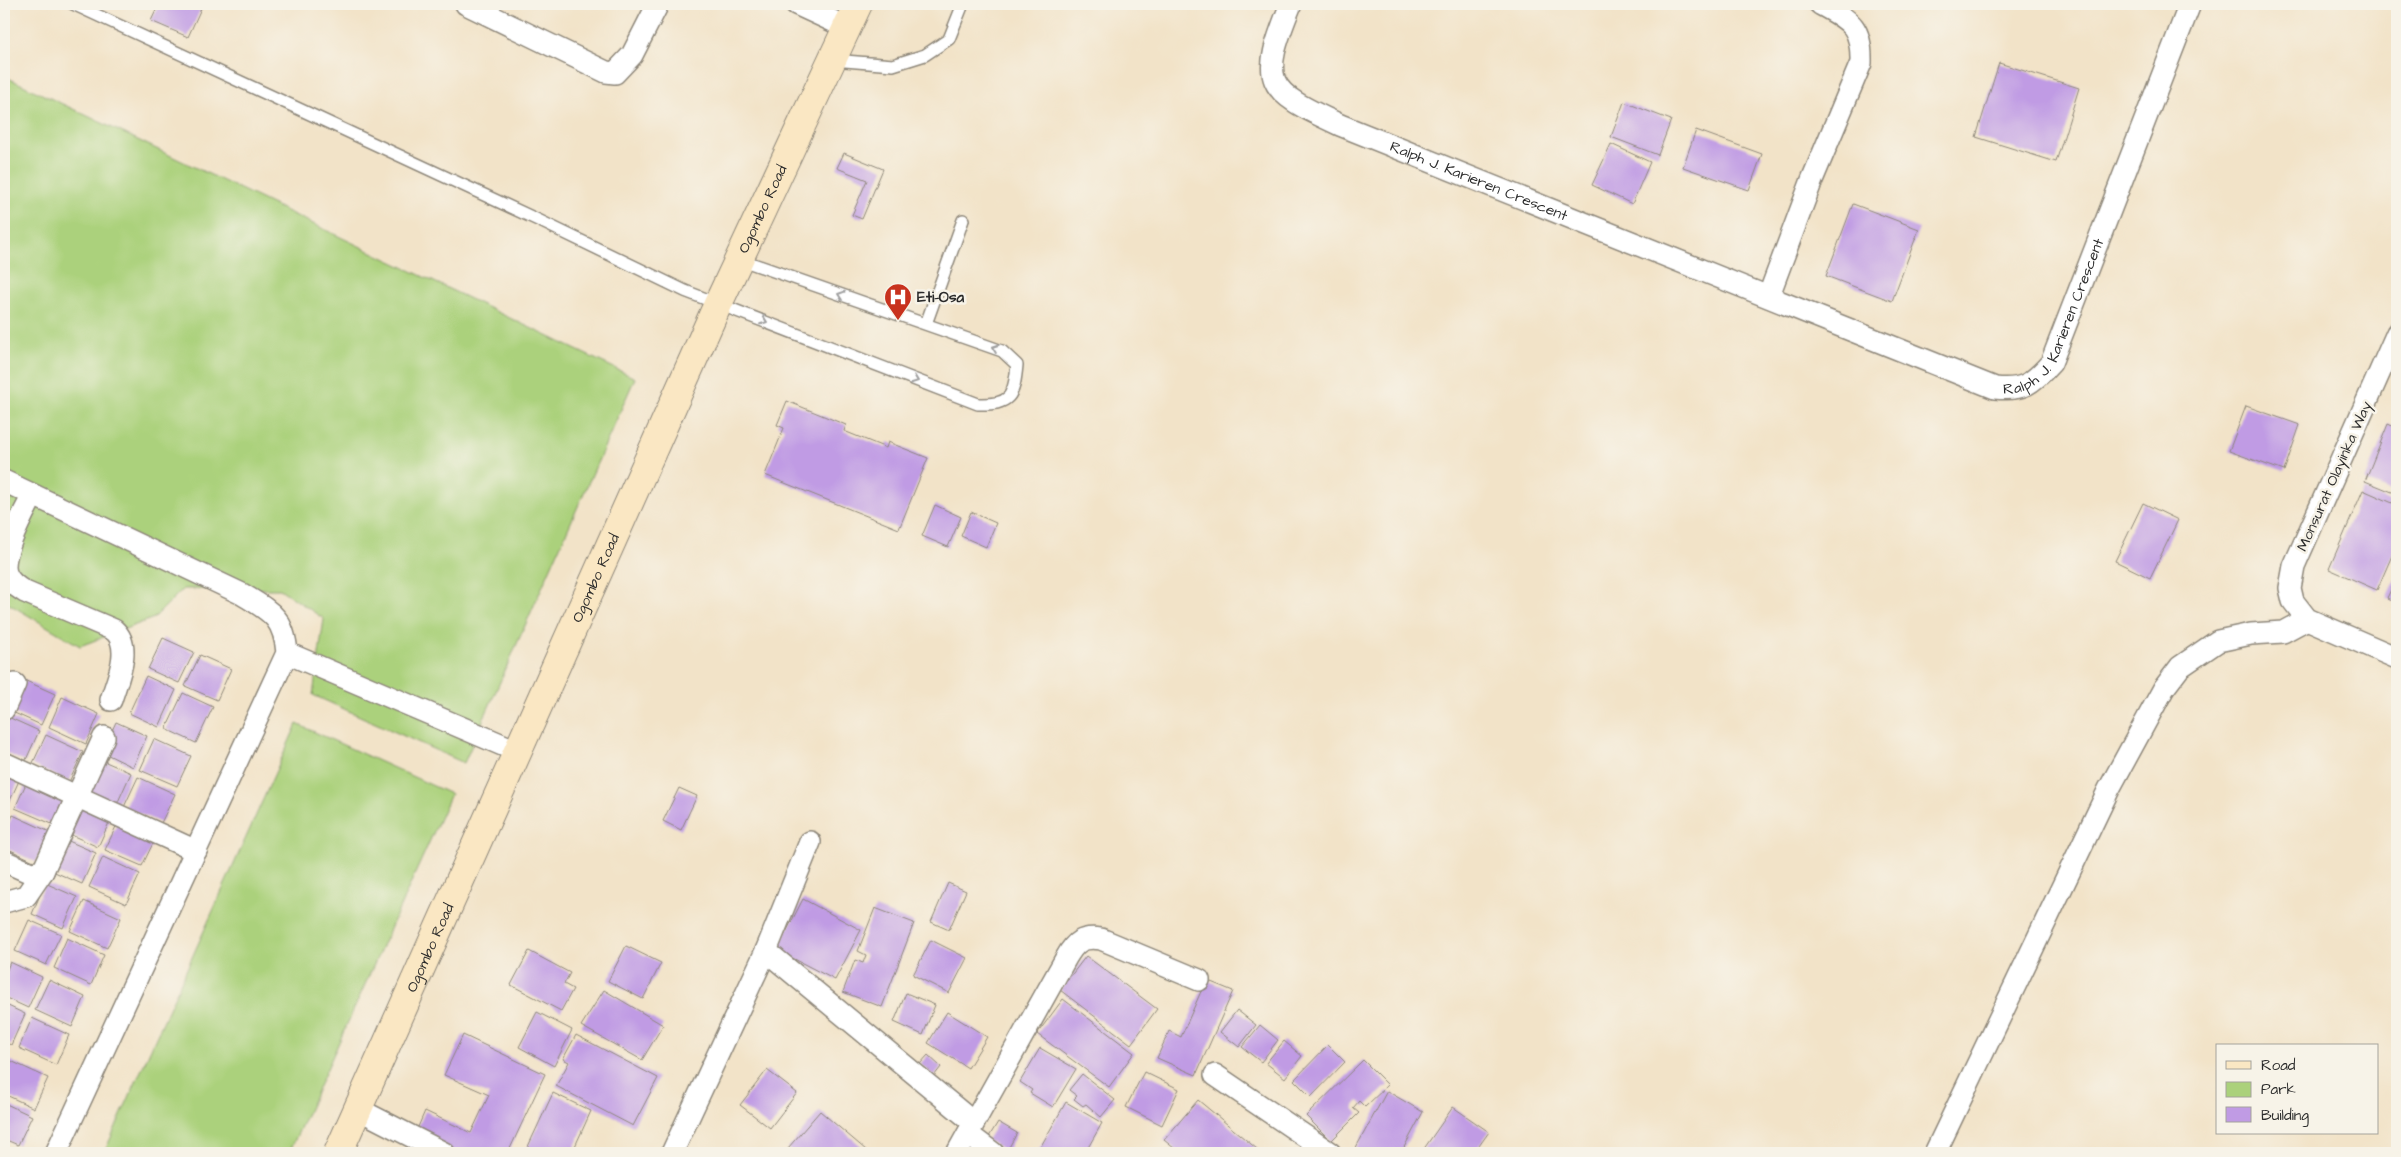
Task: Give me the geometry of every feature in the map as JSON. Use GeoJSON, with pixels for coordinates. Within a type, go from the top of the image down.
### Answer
{"type":"FeatureCollection","features":[{"type":"Feature","properties":{"kind":"main road","name":"Ogombo Road"},"geometry":{"type":"LineString","coordinates":[[338,1153],[718,304],[853,16]]}},
{"type":"Feature","properties":{"kind":"street"},"geometry":{"type":"LineString","coordinates":[[466,4],[606,72],[615,73],[632,55],[658,4]]}},
{"type":"Feature","properties":{"kind":"street"},"geometry":{"type":"LineString","coordinates":[[796,4],[853,16]]}},
{"type":"Feature","properties":{"kind":"street","name":"Ralph J. Karieren Crescent"},"geometry":{"type":"LineString","coordinates":[[1291,4],[1271,62],[1273,77],[1277,86],[1290,100],[1340,125],[1995,388],[2012,389],[2032,382],[2051,363],[2190,4]]}},
{"type":"Feature","properties":{"kind":"street"},"geometry":{"type":"LineString","coordinates":[[1769,296],[1812,180],[1861,63],[1862,45],[1856,29],[1841,15],[1820,4]]}},
{"type":"Feature","properties":{"kind":"street","name":"Monsurat Olayinka Way"},"geometry":{"type":"LineString","coordinates":[[2307,620],[2293,601],[2290,588],[2294,566],[2397,333]]}},
{"type":"Feature","properties":{"kind":"street"},"geometry":{"type":"LineString","coordinates":[[4,482],[242,594],[264,607],[280,623],[285,634],[287,653],[56,1153]]}},
{"type":"Feature","properties":{"kind":"street"},"geometry":{"type":"LineString","coordinates":[[33,495],[8,546],[4,560],[6,574],[16,586],[25,592],[106,626],[120,635],[123,641],[122,658],[111,700]]}},
{"type":"Feature","properties":{"kind":"street"},"geometry":{"type":"LineString","coordinates":[[1935,1153],[2109,789],[2164,688],[2180,667],[2218,641],[2251,634],[2283,632],[2307,620],[2397,658]]}},
{"type":"Feature","properties":{"kind":"street"},"geometry":{"type":"LineString","coordinates":[[287,653],[519,752]]}},
{"type":"Feature","properties":{"kind":"street"},"geometry":{"type":"LineString","coordinates":[[4,709],[15,684]]}},
{"type":"Feature","properties":{"kind":"street"},"geometry":{"type":"LineString","coordinates":[[4,902],[26,896],[43,871],[104,737]]}},
{"type":"Feature","properties":{"kind":"street"},"geometry":{"type":"LineString","coordinates":[[4,763],[196,851]]}},
{"type":"Feature","properties":{"kind":"street"},"geometry":{"type":"LineString","coordinates":[[672,1153],[766,951],[810,842]]}},
{"type":"Feature","properties":{"kind":"street"},"geometry":{"type":"LineString","coordinates":[[4,861],[31,873],[43,871]]}},
{"type":"Feature","properties":{"kind":"street"},"geometry":{"type":"LineString","coordinates":[[957,1153],[1066,958],[1078,941],[1091,937],[1101,939],[1199,980]]}},
{"type":"Feature","properties":{"kind":"street"},"geometry":{"type":"LineString","coordinates":[[766,951],[971,1129],[993,1153]]}},
{"type":"Feature","properties":{"kind":"street"},"geometry":{"type":"LineString","coordinates":[[1215,1075],[1330,1153]]}},
{"type":"Feature","properties":{"kind":"street"},"geometry":{"type":"LineString","coordinates":[[358,1109],[444,1153]]}},
{"type":"Feature","properties":{"kind":"lane"},"geometry":{"type":"LineString","coordinates":[[74,4],[538,220],[685,291],[978,404],[998,404],[1007,399],[1015,382],[1017,366],[1002,351],[739,259]]}},
{"type":"Feature","properties":{"kind":"lane"},"geometry":{"type":"LineString","coordinates":[[833,60],[893,65],[925,55],[949,39],[963,4]]}},
{"type":"Feature","properties":{"kind":"lane"},"geometry":{"type":"LineString","coordinates":[[926,324],[963,220]]}},
{"type":"Feature","properties":{"kind":"green space"},"geometry":{"type":"Polygon","coordinates":[[[4,76],[635,378],[464,763],[313,695],[324,619],[280,589],[183,589],[154,618],[80,646],[4,601],[4,76]]]}},
{"type":"Feature","properties":{"kind":"green space"},"geometry":{"type":"Polygon","coordinates":[[[297,724],[451,794],[289,1153],[104,1153],[297,724]]]}},
{"type":"Feature","properties":{"kind":"building"},"geometry":{"type":"Polygon","coordinates":[[[159,4],[203,4],[188,37],[151,21],[159,4]]]}},
{"type":"Feature","properties":{"kind":"building"},"geometry":{"type":"Polygon","coordinates":[[[1999,63],[2079,88],[2056,162],[1976,137],[1999,63]]]}},
{"type":"Feature","properties":{"kind":"building"},"geometry":{"type":"Polygon","coordinates":[[[1624,102],[1671,120],[1658,155],[1611,137],[1624,102]]]}},
{"type":"Feature","properties":{"kind":"building"},"geometry":{"type":"Polygon","coordinates":[[[1696,130],[1762,154],[1749,190],[1683,167],[1696,130]]]}},
{"type":"Feature","properties":{"kind":"building"},"geometry":{"type":"Polygon","coordinates":[[[1611,144],[1650,162],[1632,204],[1592,185],[1611,144]]]}},
{"type":"Feature","properties":{"kind":"building"},"geometry":{"type":"Polygon","coordinates":[[[844,153],[883,169],[862,219],[852,215],[867,180],[837,168],[844,153]]]}},
{"type":"Feature","properties":{"kind":"building"},"geometry":{"type":"Polygon","coordinates":[[[1853,204],[1919,229],[1892,301],[1826,276],[1853,204]]]}},
{"type":"Feature","properties":{"kind":"building"},"geometry":{"type":"Polygon","coordinates":[[[787,401],[846,425],[844,431],[886,448],[888,442],[928,458],[899,529],[765,475],[784,428],[777,425],[787,401]]]}},
{"type":"Feature","properties":{"kind":"building"},"geometry":{"type":"Polygon","coordinates":[[[2246,406],[2300,425],[2284,471],[2229,451],[2246,406]]]}},
{"type":"Feature","properties":{"kind":"building"},"geometry":{"type":"Polygon","coordinates":[[[2388,424],[2397,428],[2397,494],[2365,481],[2388,424]]]}},
{"type":"Feature","properties":{"kind":"building"},"geometry":{"type":"Polygon","coordinates":[[[2363,490],[2397,505],[2397,544],[2377,590],[2329,569],[2363,490]]]}},
{"type":"Feature","properties":{"kind":"building"},"geometry":{"type":"Polygon","coordinates":[[[2143,503],[2178,520],[2150,578],[2115,561],[2143,503]]]}},
{"type":"Feature","properties":{"kind":"building"},"geometry":{"type":"Polygon","coordinates":[[[935,505],[961,517],[948,547],[922,536],[935,505]]]}},
{"type":"Feature","properties":{"kind":"building"},"geometry":{"type":"Polygon","coordinates":[[[971,512],[996,523],[986,547],[961,536],[971,512]]]}},
{"type":"Feature","properties":{"kind":"building"},"geometry":{"type":"Polygon","coordinates":[[[2397,577],[2397,603],[2387,598],[2397,577]]]}},
{"type":"Feature","properties":{"kind":"building"},"geometry":{"type":"Polygon","coordinates":[[[163,638],[194,652],[179,683],[148,669],[163,638]]]}},
{"type":"Feature","properties":{"kind":"building"},"geometry":{"type":"Polygon","coordinates":[[[200,655],[231,669],[217,700],[185,686],[200,655]]]}},
{"type":"Feature","properties":{"kind":"building"},"geometry":{"type":"Polygon","coordinates":[[[146,676],[176,690],[159,727],[129,713],[146,676]]]}},
{"type":"Feature","properties":{"kind":"building"},"geometry":{"type":"Polygon","coordinates":[[[24,680],[55,694],[41,725],[10,711],[24,680]]]}},
{"type":"Feature","properties":{"kind":"building"},"geometry":{"type":"Polygon","coordinates":[[[183,693],[213,707],[196,743],[166,729],[183,693]]]}},
{"type":"Feature","properties":{"kind":"building"},"geometry":{"type":"Polygon","coordinates":[[[62,697],[99,714],[86,744],[49,727],[62,697]]]}},
{"type":"Feature","properties":{"kind":"building"},"geometry":{"type":"Polygon","coordinates":[[[8,717],[39,731],[25,762],[4,752],[4,726],[8,717]]]}},
{"type":"Feature","properties":{"kind":"building"},"geometry":{"type":"Polygon","coordinates":[[[116,722],[147,736],[133,767],[102,752],[116,722]]]}},
{"type":"Feature","properties":{"kind":"building"},"geometry":{"type":"Polygon","coordinates":[[[46,735],[83,752],[69,782],[32,765],[46,735]]]}},
{"type":"Feature","properties":{"kind":"building"},"geometry":{"type":"Polygon","coordinates":[[[154,739],[191,756],[177,786],[140,770],[154,739]]]}},
{"type":"Feature","properties":{"kind":"building"},"geometry":{"type":"Polygon","coordinates":[[[99,759],[131,773],[117,804],[85,790],[99,759]]]}},
{"type":"Feature","properties":{"kind":"building"},"geometry":{"type":"Polygon","coordinates":[[[4,765],[22,774],[8,805],[4,803],[4,765]]]}},
{"type":"Feature","properties":{"kind":"building"},"geometry":{"type":"Polygon","coordinates":[[[29,777],[66,794],[52,824],[15,808],[29,777]]]}},
{"type":"Feature","properties":{"kind":"building"},"geometry":{"type":"Polygon","coordinates":[[[138,777],[175,794],[161,823],[124,807],[138,777]]]}},
{"type":"Feature","properties":{"kind":"building"},"geometry":{"type":"Polygon","coordinates":[[[679,788],[697,796],[681,830],[663,821],[679,788]]]}},
{"type":"Feature","properties":{"kind":"building"},"geometry":{"type":"Polygon","coordinates":[[[81,802],[112,816],[98,847],[67,833],[81,802]]]}},
{"type":"Feature","properties":{"kind":"building"},"geometry":{"type":"Polygon","coordinates":[[[13,815],[50,832],[36,862],[4,847],[4,834],[13,815]]]}},
{"type":"Feature","properties":{"kind":"building"},"geometry":{"type":"Polygon","coordinates":[[[119,820],[156,837],[142,866],[105,850],[119,820]]]}},
{"type":"Feature","properties":{"kind":"building"},"geometry":{"type":"Polygon","coordinates":[[[64,839],[96,853],[82,884],[50,870],[64,839]]]}},
{"type":"Feature","properties":{"kind":"building"},"geometry":{"type":"Polygon","coordinates":[[[103,857],[140,874],[126,904],[89,887],[103,857]]]}},
{"type":"Feature","properties":{"kind":"building"},"geometry":{"type":"Polygon","coordinates":[[[45,883],[77,897],[63,928],[32,914],[45,883]]]}},
{"type":"Feature","properties":{"kind":"building"},"geometry":{"type":"Polygon","coordinates":[[[948,883],[966,891],[949,930],[931,922],[948,883]]]}},
{"type":"Feature","properties":{"kind":"building"},"geometry":{"type":"Polygon","coordinates":[[[803,899],[861,930],[835,980],[777,950],[803,899]]]}},
{"type":"Feature","properties":{"kind":"building"},"geometry":{"type":"Polygon","coordinates":[[[84,901],[121,918],[107,948],[70,931],[84,901]]]}},
{"type":"Feature","properties":{"kind":"building"},"geometry":{"type":"Polygon","coordinates":[[[875,908],[914,923],[882,1007],[843,992],[855,960],[863,963],[866,955],[858,951],[875,908]]]}},
{"type":"Feature","properties":{"kind":"building"},"geometry":{"type":"Polygon","coordinates":[[[29,920],[61,934],[46,965],[15,951],[29,920]]]}},
{"type":"Feature","properties":{"kind":"building"},"geometry":{"type":"Polygon","coordinates":[[[67,938],[104,955],[91,985],[54,968],[67,938]]]}},
{"type":"Feature","properties":{"kind":"building"},"geometry":{"type":"Polygon","coordinates":[[[931,940],[967,958],[949,993],[913,975],[931,940]]]}},
{"type":"Feature","properties":{"kind":"building"},"geometry":{"type":"Polygon","coordinates":[[[626,946],[661,963],[643,999],[608,981],[626,946]]]}},
{"type":"Feature","properties":{"kind":"building"},"geometry":{"type":"Polygon","coordinates":[[[529,951],[570,973],[564,984],[573,989],[561,1011],[511,985],[529,951]]]}},
{"type":"Feature","properties":{"kind":"building"},"geometry":{"type":"Polygon","coordinates":[[[1086,956],[1157,1009],[1131,1044],[1060,990],[1086,956]]]}},
{"type":"Feature","properties":{"kind":"building"},"geometry":{"type":"Polygon","coordinates":[[[10,962],[42,977],[28,1008],[4,997],[4,977],[10,962]]]}},
{"type":"Feature","properties":{"kind":"building"},"geometry":{"type":"Polygon","coordinates":[[[49,980],[85,997],[72,1027],[35,1010],[49,980]]]}},
{"type":"Feature","properties":{"kind":"building"},"geometry":{"type":"Polygon","coordinates":[[[1206,980],[1233,991],[1196,1075],[1157,1058],[1169,1031],[1181,1037],[1206,980]]]}},
{"type":"Feature","properties":{"kind":"building"},"geometry":{"type":"Polygon","coordinates":[[[604,990],[663,1025],[642,1060],[581,1026],[604,990]]]}},
{"type":"Feature","properties":{"kind":"building"},"geometry":{"type":"Polygon","coordinates":[[[906,993],[935,1005],[923,1035],[894,1022],[906,993]]]}},
{"type":"Feature","properties":{"kind":"building"},"geometry":{"type":"Polygon","coordinates":[[[1063,999],[1134,1053],[1109,1087],[1037,1034],[1063,999]]]}},
{"type":"Feature","properties":{"kind":"building"},"geometry":{"type":"Polygon","coordinates":[[[4,1004],[25,1014],[11,1045],[4,1042],[4,1004]]]}},
{"type":"Feature","properties":{"kind":"building"},"geometry":{"type":"Polygon","coordinates":[[[1237,1010],[1256,1025],[1239,1047],[1220,1032],[1237,1010]]]}},
{"type":"Feature","properties":{"kind":"building"},"geometry":{"type":"Polygon","coordinates":[[[537,1012],[572,1030],[554,1066],[519,1047],[537,1012]]]}},
{"type":"Feature","properties":{"kind":"building"},"geometry":{"type":"Polygon","coordinates":[[[947,1012],[987,1037],[968,1068],[928,1043],[947,1012]]]}},
{"type":"Feature","properties":{"kind":"building"},"geometry":{"type":"Polygon","coordinates":[[[32,1018],[69,1035],[56,1065],[19,1048],[32,1018]]]}},
{"type":"Feature","properties":{"kind":"building"},"geometry":{"type":"Polygon","coordinates":[[[1260,1025],[1278,1040],[1261,1062],[1242,1047],[1260,1025]]]}},
{"type":"Feature","properties":{"kind":"building"},"geometry":{"type":"Polygon","coordinates":[[[463,1035],[545,1074],[508,1153],[456,1153],[415,1134],[425,1111],[471,1133],[489,1095],[444,1075],[463,1035]]]}},
{"type":"Feature","properties":{"kind":"building"},"geometry":{"type":"Polygon","coordinates":[[[576,1035],[658,1078],[633,1126],[556,1086],[569,1062],[563,1059],[576,1035]]]}},
{"type":"Feature","properties":{"kind":"building"},"geometry":{"type":"Polygon","coordinates":[[[1284,1041],[1302,1056],[1285,1078],[1266,1063],[1284,1041]]]}},
{"type":"Feature","properties":{"kind":"building"},"geometry":{"type":"Polygon","coordinates":[[[1328,1045],[1345,1062],[1311,1097],[1294,1080],[1328,1045]]]}},
{"type":"Feature","properties":{"kind":"building"},"geometry":{"type":"Polygon","coordinates":[[[1040,1048],[1076,1069],[1053,1107],[1030,1093],[1032,1090],[1020,1082],[1040,1048]]]}},
{"type":"Feature","properties":{"kind":"building"},"geometry":{"type":"Polygon","coordinates":[[[928,1055],[941,1067],[934,1076],[920,1064],[928,1055]]]}},
{"type":"Feature","properties":{"kind":"building"},"geometry":{"type":"Polygon","coordinates":[[[1363,1060],[1388,1085],[1365,1107],[1359,1101],[1353,1108],[1359,1113],[1331,1141],[1306,1116],[1363,1060]]]}},
{"type":"Feature","properties":{"kind":"building"},"geometry":{"type":"Polygon","coordinates":[[[11,1061],[48,1078],[34,1108],[4,1094],[4,1077],[11,1061]]]}},
{"type":"Feature","properties":{"kind":"building"},"geometry":{"type":"Polygon","coordinates":[[[767,1070],[797,1093],[770,1128],[740,1105],[767,1070]]]}},
{"type":"Feature","properties":{"kind":"building"},"geometry":{"type":"Polygon","coordinates":[[[1144,1072],[1179,1089],[1162,1125],[1126,1107],[1144,1072]]]}},
{"type":"Feature","properties":{"kind":"building"},"geometry":{"type":"Polygon","coordinates":[[[1082,1074],[1115,1100],[1101,1117],[1086,1104],[1083,1106],[1074,1099],[1077,1096],[1069,1090],[1082,1074]]]}},
{"type":"Feature","properties":{"kind":"building"},"geometry":{"type":"Polygon","coordinates":[[[1387,1091],[1423,1112],[1401,1153],[1358,1153],[1354,1151],[1387,1091]]]}},
{"type":"Feature","properties":{"kind":"building"},"geometry":{"type":"Polygon","coordinates":[[[553,1093],[591,1111],[572,1153],[525,1153],[553,1093]]]}},
{"type":"Feature","properties":{"kind":"building"},"geometry":{"type":"Polygon","coordinates":[[[1198,1100],[1257,1149],[1254,1153],[1180,1153],[1164,1140],[1198,1100]]]}},
{"type":"Feature","properties":{"kind":"building"},"geometry":{"type":"Polygon","coordinates":[[[1066,1102],[1102,1123],[1085,1153],[1037,1153],[1066,1102]]]}},
{"type":"Feature","properties":{"kind":"building"},"geometry":{"type":"Polygon","coordinates":[[[4,1103],[32,1116],[18,1145],[4,1139],[4,1103]]]}},
{"type":"Feature","properties":{"kind":"building"},"geometry":{"type":"Polygon","coordinates":[[[1453,1107],[1489,1132],[1474,1153],[1421,1153],[1453,1107]]]}},
{"type":"Feature","properties":{"kind":"building"},"geometry":{"type":"Polygon","coordinates":[[[820,1111],[866,1150],[863,1153],[794,1153],[788,1148],[820,1111]]]}},
{"type":"Feature","properties":{"kind":"building"},"geometry":{"type":"Polygon","coordinates":[[[998,1122],[1017,1133],[1007,1151],[987,1140],[998,1122]]]}},
{"type":"Feature","properties":{"kind":"place","name":"Eti-Osa"},"geometry":{"type":"Point","coordinates":[898,321]}}]}
